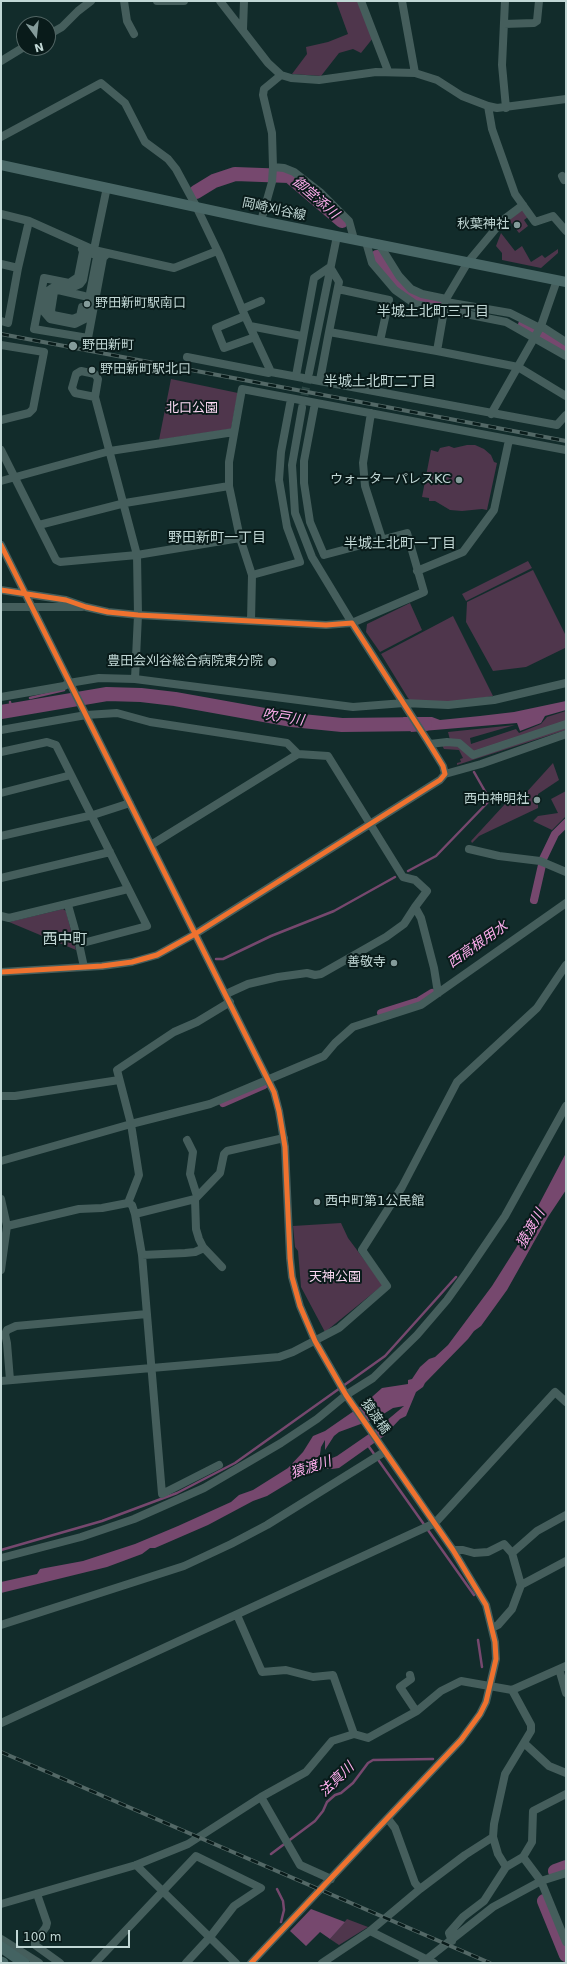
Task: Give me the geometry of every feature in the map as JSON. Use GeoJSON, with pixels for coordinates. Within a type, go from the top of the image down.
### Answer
{"type":"FeatureCollection","features":[{"type":"Feature","properties":{"kind":"highway"},"geometry":{"type":"LineString","coordinates":[[1,1947],[24,1963]]}},
{"type":"Feature","properties":{"kind":"main road","name":"岡崎刈谷線"},"geometry":{"type":"LineString","coordinates":[[1,165],[107,186],[261,221],[562,281]]}},
{"type":"Feature","properties":{"kind":"street"},"geometry":{"type":"LineString","coordinates":[[56,30],[62,27],[78,11],[91,1]]}},
{"type":"Feature","properties":{"kind":"street"},"geometry":{"type":"LineString","coordinates":[[124,1],[127,21],[134,34]]}},
{"type":"Feature","properties":{"kind":"street"},"geometry":{"type":"LineString","coordinates":[[157,1],[184,1]]}},
{"type":"Feature","properties":{"kind":"street"},"geometry":{"type":"LineString","coordinates":[[220,1],[268,63],[281,74],[290,78],[319,80],[388,71],[415,73],[437,80],[462,96],[488,106],[506,108],[566,99]]}},
{"type":"Feature","properties":{"kind":"street"},"geometry":{"type":"LineString","coordinates":[[243,29],[244,1]]}},
{"type":"Feature","properties":{"kind":"street"},"geometry":{"type":"LineString","coordinates":[[361,1],[388,71]]}},
{"type":"Feature","properties":{"kind":"street"},"geometry":{"type":"LineString","coordinates":[[402,1],[415,73]]}},
{"type":"Feature","properties":{"kind":"street"},"geometry":{"type":"LineString","coordinates":[[505,1],[502,65],[506,108]]}},
{"type":"Feature","properties":{"kind":"street"},"geometry":{"type":"LineString","coordinates":[[504,24],[534,23],[537,21],[539,1]]}},
{"type":"Feature","properties":{"kind":"street"},"geometry":{"type":"LineString","coordinates":[[1,61],[16,52]]}},
{"type":"Feature","properties":{"kind":"street"},"geometry":{"type":"LineString","coordinates":[[261,221],[272,182],[273,167],[272,133],[263,95],[264,88],[281,74]]}},
{"type":"Feature","properties":{"kind":"street"},"geometry":{"type":"LineString","coordinates":[[1,137],[101,83],[125,103],[145,142],[168,159],[196,206],[271,372]]}},
{"type":"Feature","properties":{"kind":"street"},"geometry":{"type":"LineString","coordinates":[[488,106],[492,129],[515,194],[535,222],[553,216],[566,231]]}},
{"type":"Feature","properties":{"kind":"street"},"geometry":{"type":"LineString","coordinates":[[273,167],[284,168],[294,172],[321,193],[349,221],[354,239]]}},
{"type":"Feature","properties":{"kind":"street"},"geometry":{"type":"LineString","coordinates":[[84,296],[58,290],[54,292],[51,311],[53,315],[73,319],[80,316],[107,186]]}},
{"type":"Feature","properties":{"kind":"street"},"geometry":{"type":"LineString","coordinates":[[437,351],[446,300],[468,262],[503,220],[524,205]]}},
{"type":"Feature","properties":{"kind":"street"},"geometry":{"type":"LineString","coordinates":[[1,214],[29,221],[94,250],[174,268],[217,251]]}},
{"type":"Feature","properties":{"kind":"street"},"geometry":{"type":"LineString","coordinates":[[1,321],[8,323],[18,268],[29,221]]}},
{"type":"Feature","properties":{"kind":"street"},"geometry":{"type":"LineString","coordinates":[[309,372],[337,236]]}},
{"type":"Feature","properties":{"kind":"street"},"geometry":{"type":"LineString","coordinates":[[366,242],[372,263],[395,290],[414,304],[506,322],[566,356]]}},
{"type":"Feature","properties":{"kind":"street"},"geometry":{"type":"LineString","coordinates":[[379,244],[399,276],[411,289],[422,294],[446,300],[510,313],[540,327],[566,342]]}},
{"type":"Feature","properties":{"kind":"street"},"geometry":{"type":"LineString","coordinates":[[82,249],[88,254],[83,280],[80,284],[71,288],[58,286],[48,291],[44,312],[50,319],[76,324],[85,319],[97,257],[106,255],[103,258],[88,338],[34,329],[44,278],[69,283],[78,277],[83,252],[82,249]]}},
{"type":"Feature","properties":{"kind":"street"},"geometry":{"type":"LineString","coordinates":[[1,264],[18,268]]}},
{"type":"Feature","properties":{"kind":"street"},"geometry":{"type":"LineString","coordinates":[[320,380],[339,282],[330,267]]}},
{"type":"Feature","properties":{"kind":"street"},"geometry":{"type":"LineString","coordinates":[[296,376],[302,336],[314,278],[330,267]]}},
{"type":"Feature","properties":{"kind":"street"},"geometry":{"type":"LineString","coordinates":[[491,414],[540,327],[562,281]]}},
{"type":"Feature","properties":{"kind":"street"},"geometry":{"type":"LineString","coordinates":[[338,289],[389,300],[380,340]]}},
{"type":"Feature","properties":{"kind":"street"},"geometry":{"type":"LineString","coordinates":[[256,337],[224,348],[216,328],[244,313],[261,301]]}},
{"type":"Feature","properties":{"kind":"street"},"geometry":{"type":"LineString","coordinates":[[250,326],[302,336]]}},
{"type":"Feature","properties":{"kind":"street"},"geometry":{"type":"LineString","coordinates":[[329,332],[380,340],[518,367],[566,396]]}},
{"type":"Feature","properties":{"kind":"street"},"geometry":{"type":"LineString","coordinates":[[1,345],[44,352],[33,409],[29,413],[1,420]]}},
{"type":"Feature","properties":{"kind":"street"},"geometry":{"type":"LineString","coordinates":[[187,357],[269,373],[271,372],[320,380],[491,414],[566,427]]}},
{"type":"Feature","properties":{"kind":"street"},"geometry":{"type":"LineString","coordinates":[[251,621],[252,575],[240,538],[229,486],[229,462],[242,389],[566,450]]}},
{"type":"Feature","properties":{"kind":"street"},"geometry":{"type":"LineString","coordinates":[[95,397],[137,555],[138,615],[135,678]]}},
{"type":"Feature","properties":{"kind":"street"},"geometry":{"type":"LineString","coordinates":[[252,575],[300,562],[287,527],[279,480],[281,452],[291,399]]}},
{"type":"Feature","properties":{"kind":"street"},"geometry":{"type":"LineString","coordinates":[[1,607],[86,607],[138,615],[326,625],[352,623],[424,592],[407,533],[324,554],[310,522],[304,483],[304,461],[315,403]]}},
{"type":"Feature","properties":{"kind":"street"},"geometry":{"type":"LineString","coordinates":[[302,408],[292,466],[295,513],[305,542],[312,557],[352,623],[429,742],[443,766],[445,774]]}},
{"type":"Feature","properties":{"kind":"street"},"geometry":{"type":"LineString","coordinates":[[371,413],[363,463],[365,486],[382,539]]}},
{"type":"Feature","properties":{"kind":"street"},"geometry":{"type":"LineString","coordinates":[[557,425],[566,415]]}},
{"type":"Feature","properties":{"kind":"street"},"geometry":{"type":"LineString","coordinates":[[1,481],[110,451],[234,432]]}},
{"type":"Feature","properties":{"kind":"street"},"geometry":{"type":"LineString","coordinates":[[417,571],[463,552],[494,510],[509,440]]}},
{"type":"Feature","properties":{"kind":"street"},"geometry":{"type":"LineString","coordinates":[[1,450],[56,560],[60,562],[137,555],[240,538]]}},
{"type":"Feature","properties":{"kind":"street"},"geometry":{"type":"LineString","coordinates":[[39,525],[124,503],[229,486]]}},
{"type":"Feature","properties":{"kind":"street","name":"猿渡橋"},"geometry":{"type":"LineString","coordinates":[[1,545],[31,608],[268,1079],[279,1111],[284,1138],[292,1277],[300,1306],[315,1341],[380,1455],[430,1525],[453,1550],[486,1605],[495,1642],[496,1659],[491,1686],[480,1714],[461,1740],[251,1963]]}},
{"type":"Feature","properties":{"kind":"street"},"geometry":{"type":"LineString","coordinates":[[1,590],[24,592],[66,600],[86,607]]}},
{"type":"Feature","properties":{"kind":"street"},"geometry":{"type":"LineString","coordinates":[[1,697],[99,678],[135,678],[353,707],[448,705],[494,700],[566,684]]}},
{"type":"Feature","properties":{"kind":"street"},"geometry":{"type":"LineString","coordinates":[[1,730],[86,715],[117,713],[150,722],[287,743],[298,754]]}},
{"type":"Feature","properties":{"kind":"street"},"geometry":{"type":"LineString","coordinates":[[429,742],[459,743],[473,755],[566,724]]}},
{"type":"Feature","properties":{"kind":"street"},"geometry":{"type":"LineString","coordinates":[[1,972],[84,967],[132,962],[151,957],[195,934],[440,780],[445,774],[481,764],[566,734]]}},
{"type":"Feature","properties":{"kind":"street"},"geometry":{"type":"LineString","coordinates":[[1,752],[47,742],[56,745],[93,815],[147,926],[79,944]]}},
{"type":"Feature","properties":{"kind":"street"},"geometry":{"type":"LineString","coordinates":[[128,1203],[139,1175],[130,1124],[117,1070],[174,1032],[197,1022],[248,984],[278,977],[307,973],[315,975],[321,974],[386,937],[404,924],[414,907],[427,891],[415,880],[403,877],[328,756],[298,754],[151,845]]}},
{"type":"Feature","properties":{"kind":"street"},"geometry":{"type":"LineString","coordinates":[[1,793],[71,775]]}},
{"type":"Feature","properties":{"kind":"street"},"geometry":{"type":"LineString","coordinates":[[1,836],[93,815],[130,803]]}},
{"type":"Feature","properties":{"kind":"street"},"geometry":{"type":"LineString","coordinates":[[469,848],[498,856],[540,861],[566,872]]}},
{"type":"Feature","properties":{"kind":"street"},"geometry":{"type":"LineString","coordinates":[[1,878],[110,852]]}},
{"type":"Feature","properties":{"kind":"street"},"geometry":{"type":"LineString","coordinates":[[1,916],[10,918],[128,889]]}},
{"type":"Feature","properties":{"kind":"street"},"geometry":{"type":"LineString","coordinates":[[1,1161],[130,1124],[210,1104],[324,1056],[335,1043],[353,1027],[421,1005],[566,903]]}},
{"type":"Feature","properties":{"kind":"street"},"geometry":{"type":"LineString","coordinates":[[68,904],[84,967]]}},
{"type":"Feature","properties":{"kind":"street"},"geometry":{"type":"LineString","coordinates":[[414,907],[421,918],[434,968],[438,994]]}},
{"type":"Feature","properties":{"kind":"street"},"geometry":{"type":"LineString","coordinates":[[147,1314],[16,1326],[7,1330],[5,1334],[7,1343],[5,1380],[151,1366],[279,1356],[315,1341],[339,1328],[386,1286],[362,1250],[402,1187],[457,1082],[537,1008],[566,966]]}},
{"type":"Feature","properties":{"kind":"street"},"geometry":{"type":"LineString","coordinates":[[1,1096],[15,1096],[119,1080]]}},
{"type":"Feature","properties":{"kind":"street"},"geometry":{"type":"LineString","coordinates":[[1,1558],[81,1537],[126,1522],[204,1488],[281,1443],[317,1419],[346,1395],[373,1378],[417,1335],[447,1300],[505,1216],[566,1106]]}},
{"type":"Feature","properties":{"kind":"street"},"geometry":{"type":"LineString","coordinates":[[135,1214],[196,1197],[220,1172],[224,1154],[227,1151],[284,1138]]}},
{"type":"Feature","properties":{"kind":"street"},"geometry":{"type":"LineString","coordinates":[[188,1140],[193,1152],[190,1174],[196,1197],[196,1229],[204,1248],[222,1267]]}},
{"type":"Feature","properties":{"kind":"street"},"geometry":{"type":"LineString","coordinates":[[1,1199],[7,1226],[1,1270]]}},
{"type":"Feature","properties":{"kind":"street"},"geometry":{"type":"LineString","coordinates":[[128,1203],[132,1206],[135,1214],[142,1255],[162,1494],[219,1465]]}},
{"type":"Feature","properties":{"kind":"street"},"geometry":{"type":"LineString","coordinates":[[7,1226],[79,1209],[102,1208],[128,1203]]}},
{"type":"Feature","properties":{"kind":"street"},"geometry":{"type":"LineString","coordinates":[[142,1255],[195,1252],[204,1248]]}},
{"type":"Feature","properties":{"kind":"street"},"geometry":{"type":"LineString","coordinates":[[1,1722],[238,1615],[430,1525],[555,1392],[566,1402]]}},
{"type":"Feature","properties":{"kind":"street"},"geometry":{"type":"LineString","coordinates":[[1,1625],[122,1587],[191,1563],[267,1525],[358,1467],[380,1455]]}},
{"type":"Feature","properties":{"kind":"street"},"geometry":{"type":"LineString","coordinates":[[512,1553],[537,1531],[566,1515]]}},
{"type":"Feature","properties":{"kind":"street"},"geometry":{"type":"LineString","coordinates":[[453,1550],[474,1554],[488,1552],[504,1544],[512,1553],[521,1586],[512,1608],[498,1625],[492,1628]]}},
{"type":"Feature","properties":{"kind":"street"},"geometry":{"type":"LineString","coordinates":[[521,1586],[566,1561]]}},
{"type":"Feature","properties":{"kind":"street"},"geometry":{"type":"LineString","coordinates":[[238,1615],[262,1672],[286,1670],[313,1677],[333,1675],[354,1734]]}},
{"type":"Feature","properties":{"kind":"street"},"geometry":{"type":"LineString","coordinates":[[1,1904],[136,1864],[188,1844],[261,1797],[306,1772],[332,1741],[354,1734],[368,1738],[416,1711],[441,1691],[460,1681],[512,1690],[562,1667],[566,1693]]}},
{"type":"Feature","properties":{"kind":"street"},"geometry":{"type":"LineString","coordinates":[[410,1675],[411,1679],[400,1687],[416,1711]]}},
{"type":"Feature","properties":{"kind":"street"},"geometry":{"type":"LineString","coordinates":[[506,1867],[498,1854],[493,1837],[494,1824],[505,1774],[531,1731],[531,1725],[512,1690]]}},
{"type":"Feature","properties":{"kind":"street"},"geometry":{"type":"LineString","coordinates":[[524,1743],[549,1766],[566,1773]]}},
{"type":"Feature","properties":{"kind":"street"},"geometry":{"type":"LineString","coordinates":[[452,1941],[449,1933],[463,1916],[484,1901],[506,1867],[523,1857],[532,1842],[533,1812],[566,1794]]}},
{"type":"Feature","properties":{"kind":"street"},"geometry":{"type":"LineString","coordinates":[[261,1797],[300,1865],[331,1879]]}},
{"type":"Feature","properties":{"kind":"street"},"geometry":{"type":"LineString","coordinates":[[388,1819],[395,1828],[415,1883],[420,1889]]}},
{"type":"Feature","properties":{"kind":"street"},"geometry":{"type":"LineString","coordinates":[[322,1963],[370,1931],[420,1889],[465,1855],[493,1837]]}},
{"type":"Feature","properties":{"kind":"street"},"geometry":{"type":"LineString","coordinates":[[95,1963],[163,1889],[196,1856],[262,1888],[234,1906],[210,1937],[186,1963]]}},
{"type":"Feature","properties":{"kind":"street"},"geometry":{"type":"LineString","coordinates":[[523,1857],[541,1882],[566,1942]]}},
{"type":"Feature","properties":{"kind":"street"},"geometry":{"type":"LineString","coordinates":[[136,1864],[163,1889],[236,1963]]}},
{"type":"Feature","properties":{"kind":"street"},"geometry":{"type":"LineString","coordinates":[[370,1931],[428,1962],[493,1907],[541,1882],[566,1873]]}},
{"type":"Feature","properties":{"kind":"street"},"geometry":{"type":"LineString","coordinates":[[37,1894],[47,1923],[46,1927],[35,1942],[35,1945],[60,1963]]}},
{"type":"Feature","properties":{"kind":"street"},"geometry":{"type":"LineString","coordinates":[[1,1939],[39,1963]]}},
{"type":"Feature","properties":{"kind":"green space"},"geometry":{"type":"Polygon","coordinates":[[[336,1],[358,1],[373,38],[361,53],[353,49],[339,53],[321,76],[292,74],[307,54],[306,47],[328,42],[348,34],[336,1]]]}},
{"type":"Feature","properties":{"kind":"green space"},"geometry":{"type":"Polygon","coordinates":[[[522,208],[528,217],[524,220],[528,226],[519,233],[508,219],[522,208]]]}},
{"type":"Feature","properties":{"kind":"green space"},"geometry":{"type":"Polygon","coordinates":[[[501,233],[515,251],[522,246],[531,262],[542,255],[545,258],[558,249],[558,253],[541,268],[502,260],[502,253],[496,246],[501,233]]]}},
{"type":"Feature","properties":{"kind":"green space","name":"北口公園"},"geometry":{"type":"Polygon","coordinates":[[[171,379],[238,393],[231,429],[159,440],[171,379]]]}},
{"type":"Feature","properties":{"kind":"green space","name":"ウォーターパレスKC"},"geometry":{"type":"Polygon","coordinates":[[[475,445],[484,449],[491,455],[494,462],[497,463],[487,510],[450,510],[435,501],[429,501],[429,498],[422,497],[431,450],[438,452],[440,448],[449,446],[454,448],[475,445]]]}},
{"type":"Feature","properties":{"kind":"green space"},"geometry":{"type":"Polygon","coordinates":[[[528,561],[532,568],[466,601],[462,594],[528,561]]]}},
{"type":"Feature","properties":{"kind":"green space"},"geometry":{"type":"Polygon","coordinates":[[[533,570],[566,636],[565,648],[526,667],[493,671],[466,622],[467,602],[533,570]]]}},
{"type":"Feature","properties":{"kind":"green space"},"geometry":{"type":"Polygon","coordinates":[[[410,603],[422,630],[380,652],[366,632],[367,624],[410,603]]]}},
{"type":"Feature","properties":{"kind":"green space"},"geometry":{"type":"Polygon","coordinates":[[[453,616],[493,696],[449,702],[411,701],[381,654],[453,616]]]}},
{"type":"Feature","properties":{"kind":"green space"},"geometry":{"type":"Polygon","coordinates":[[[566,711],[566,730],[457,765],[457,763],[461,762],[460,759],[463,758],[459,750],[444,749],[439,740],[450,740],[448,732],[515,725],[470,738],[471,744],[516,729],[519,733],[541,724],[547,717],[566,711]]]}},
{"type":"Feature","properties":{"kind":"green space"},"geometry":{"type":"Polygon","coordinates":[[[553,763],[559,780],[538,794],[538,808],[479,836],[472,843],[471,841],[505,804],[524,795],[553,763]]]}},
{"type":"Feature","properties":{"kind":"green space"},"geometry":{"type":"Polygon","coordinates":[[[566,791],[566,816],[552,830],[533,821],[538,816],[558,813],[551,799],[566,791]]]}},
{"type":"Feature","properties":{"kind":"green space"},"geometry":{"type":"Polygon","coordinates":[[[63,909],[66,911],[76,950],[9,922],[63,909]]]}},
{"type":"Feature","properties":{"kind":"green space","name":"天神公園"},"geometry":{"type":"Polygon","coordinates":[[[341,1223],[348,1238],[383,1285],[325,1332],[301,1287],[298,1251],[295,1247],[293,1226],[341,1223]]]}},
{"type":"Feature","properties":{"kind":"green space"},"geometry":{"type":"Polygon","coordinates":[[[347,1919],[368,1927],[339,1945],[330,1939],[347,1919]]]}},
{"type":"Feature","properties":{"kind":"water"},"geometry":{"type":"Polygon","coordinates":[[[566,701],[566,710],[545,716],[541,723],[520,731],[517,723],[411,732],[403,717],[432,717],[440,720],[514,712],[566,701]]]}},
{"type":"Feature","properties":{"kind":"water","name":"猿渡川"},"geometry":{"type":"Polygon","coordinates":[[[566,1153],[566,1190],[548,1217],[507,1290],[481,1326],[474,1331],[425,1383],[423,1387],[416,1392],[406,1416],[400,1419],[384,1436],[339,1468],[318,1468],[305,1473],[267,1496],[253,1501],[208,1525],[155,1548],[150,1548],[142,1554],[107,1567],[1,1593],[1,1582],[37,1574],[40,1569],[83,1561],[135,1544],[231,1502],[239,1495],[253,1490],[288,1468],[303,1452],[313,1436],[325,1431],[364,1404],[382,1388],[408,1384],[408,1380],[412,1379],[420,1367],[429,1359],[435,1357],[448,1345],[492,1286],[516,1248],[566,1153]],[[404,1406],[393,1408],[377,1418],[339,1432],[334,1436],[325,1450],[325,1440],[321,1447],[319,1461],[325,1461],[337,1456],[379,1427],[404,1406]]]}},
{"type":"Feature","properties":{"kind":"water"},"geometry":{"type":"Polygon","coordinates":[[[311,1909],[345,1922],[330,1939],[320,1932],[306,1946],[290,1931],[311,1909]]]}},
{"type":"Feature","properties":{"kind":"waterway","name":"御堂添川"},"geometry":{"type":"LineString","coordinates":[[196,192],[214,181],[235,174],[289,176],[342,221]]}},
{"type":"Feature","properties":{"kind":"waterway","name":"御堂添川"},"geometry":{"type":"LineString","coordinates":[[377,257],[396,282],[407,292],[421,300],[459,308]]}},
{"type":"Feature","properties":{"kind":"waterway","name":"御堂添川"},"geometry":{"type":"LineString","coordinates":[[525,325],[566,349]]}},
{"type":"Feature","properties":{"kind":"waterway"},"geometry":{"type":"LineString","coordinates":[[30,698],[64,690]]}},
{"type":"Feature","properties":{"kind":"waterway","name":"吹戸川"},"geometry":{"type":"LineString","coordinates":[[1,712],[107,694],[141,695],[175,699],[292,720],[342,725],[425,724]]}},
{"type":"Feature","properties":{"kind":"waterway","name":"吹戸川"},"geometry":{"type":"LineString","coordinates":[[10,702],[12,711]]}},
{"type":"Feature","properties":{"kind":"waterway"},"geometry":{"type":"LineString","coordinates":[[408,871],[436,856],[490,800],[474,772]]}},
{"type":"Feature","properties":{"kind":"waterway","name":"西高根用水"},"geometry":{"type":"LineString","coordinates":[[543,859],[555,834],[566,823]]}},
{"type":"Feature","properties":{"kind":"waterway","name":"西高根用水"},"geometry":{"type":"LineString","coordinates":[[534,900],[542,865]]}},
{"type":"Feature","properties":{"kind":"waterway"},"geometry":{"type":"LineString","coordinates":[[216,959],[223,959],[271,936],[334,911],[395,877]]}},
{"type":"Feature","properties":{"kind":"waterway","name":"西高根用水"},"geometry":{"type":"LineString","coordinates":[[381,1013],[419,1001],[432,993]]}},
{"type":"Feature","properties":{"kind":"waterway","name":"西高根用水"},"geometry":{"type":"LineString","coordinates":[[223,1103],[264,1085]]}},
{"type":"Feature","properties":{"kind":"waterway"},"geometry":{"type":"LineString","coordinates":[[1,1550],[102,1521],[177,1493],[235,1463],[385,1356],[456,1277]]}},
{"type":"Feature","properties":{"kind":"waterway","name":"法真川"},"geometry":{"type":"LineString","coordinates":[[367,1444],[474,1595]]}},
{"type":"Feature","properties":{"kind":"waterway","name":"法真川"},"geometry":{"type":"LineString","coordinates":[[478,1640],[482,1667]]}},
{"type":"Feature","properties":{"kind":"waterway","name":"法真川"},"geometry":{"type":"LineString","coordinates":[[271,1854],[315,1821],[323,1811],[327,1802],[353,1783],[368,1763],[373,1760],[433,1759]]}},
{"type":"Feature","properties":{"kind":"waterway"},"geometry":{"type":"LineString","coordinates":[[555,1871],[566,1867]]}},
{"type":"Feature","properties":{"kind":"waterway","name":"法真川"},"geometry":{"type":"LineString","coordinates":[[277,1889],[283,1901],[284,1910],[281,1922]]}},
{"type":"Feature","properties":{"kind":"waterway"},"geometry":{"type":"LineString","coordinates":[[544,1901],[566,1955]]}},
{"type":"Feature","properties":{"kind":"tunnel"},"geometry":{"type":"LineString","coordinates":[[302,407],[309,373]]}},
{"type":"Feature","properties":{"kind":"railway"},"geometry":{"type":"LineString","coordinates":[[1,334],[566,441]]}},
{"type":"Feature","properties":{"kind":"railway"},"geometry":{"type":"LineString","coordinates":[[1,1752],[490,1963]]}},
{"type":"Feature","properties":{"kind":"cycle path"},"geometry":{"type":"LineString","coordinates":[[1,545],[274,1092],[285,1147],[292,1277],[300,1306],[315,1341],[346,1395],[453,1550],[486,1605],[495,1642],[496,1659],[486,1702],[480,1714],[461,1740],[251,1963]]}},
{"type":"Feature","properties":{"kind":"cycle path"},"geometry":{"type":"LineString","coordinates":[[1,590],[66,600],[86,607],[108,612],[138,615],[326,625],[352,623],[427,740],[443,766],[445,774],[440,780],[195,934],[157,955],[132,962],[102,966],[1,972]]}},
{"type":"Feature","properties":{"kind":"place","name":"秋葉神社"},"geometry":{"type":"Point","coordinates":[517,225]}},
{"type":"Feature","properties":{"kind":"place","name":"野田新町駅南口"},"geometry":{"type":"Point","coordinates":[87,304]}},
{"type":"Feature","properties":{"kind":"place","name":"野田新町"},"geometry":{"type":"Point","coordinates":[73,346]}},
{"type":"Feature","properties":{"kind":"place","name":"野田新町駅北口"},"geometry":{"type":"Point","coordinates":[92,370]}},
{"type":"Feature","properties":{"kind":"place","name":"ウォーターパレスKC"},"geometry":{"type":"Point","coordinates":[459,480]}},
{"type":"Feature","properties":{"kind":"place","name":"豊田会刈谷総合病院東分院"},"geometry":{"type":"Point","coordinates":[272,662]}},
{"type":"Feature","properties":{"kind":"place","name":"西中神明社"},"geometry":{"type":"Point","coordinates":[537,800]}},
{"type":"Feature","properties":{"kind":"place","name":"善敬寺"},"geometry":{"type":"Point","coordinates":[394,963]}},
{"type":"Feature","properties":{"kind":"place","name":"西中町第1公民館"},"geometry":{"type":"Point","coordinates":[317,1202]}},
{"type":"Feature","properties":{"kind":"district","name":"半城土北町三丁目"},"geometry":{"type":"Point","coordinates":[433,312]}},
{"type":"Feature","properties":{"kind":"district","name":"半城土北町二丁目"},"geometry":{"type":"Point","coordinates":[380,382]}},
{"type":"Feature","properties":{"kind":"district","name":"野田新町一丁目"},"geometry":{"type":"Point","coordinates":[217,538]}},
{"type":"Feature","properties":{"kind":"district","name":"半城土北町一丁目"},"geometry":{"type":"Point","coordinates":[400,544]}},
{"type":"Feature","properties":{"kind":"district","name":"西中町"},"geometry":{"type":"Point","coordinates":[65,940]}}]}
